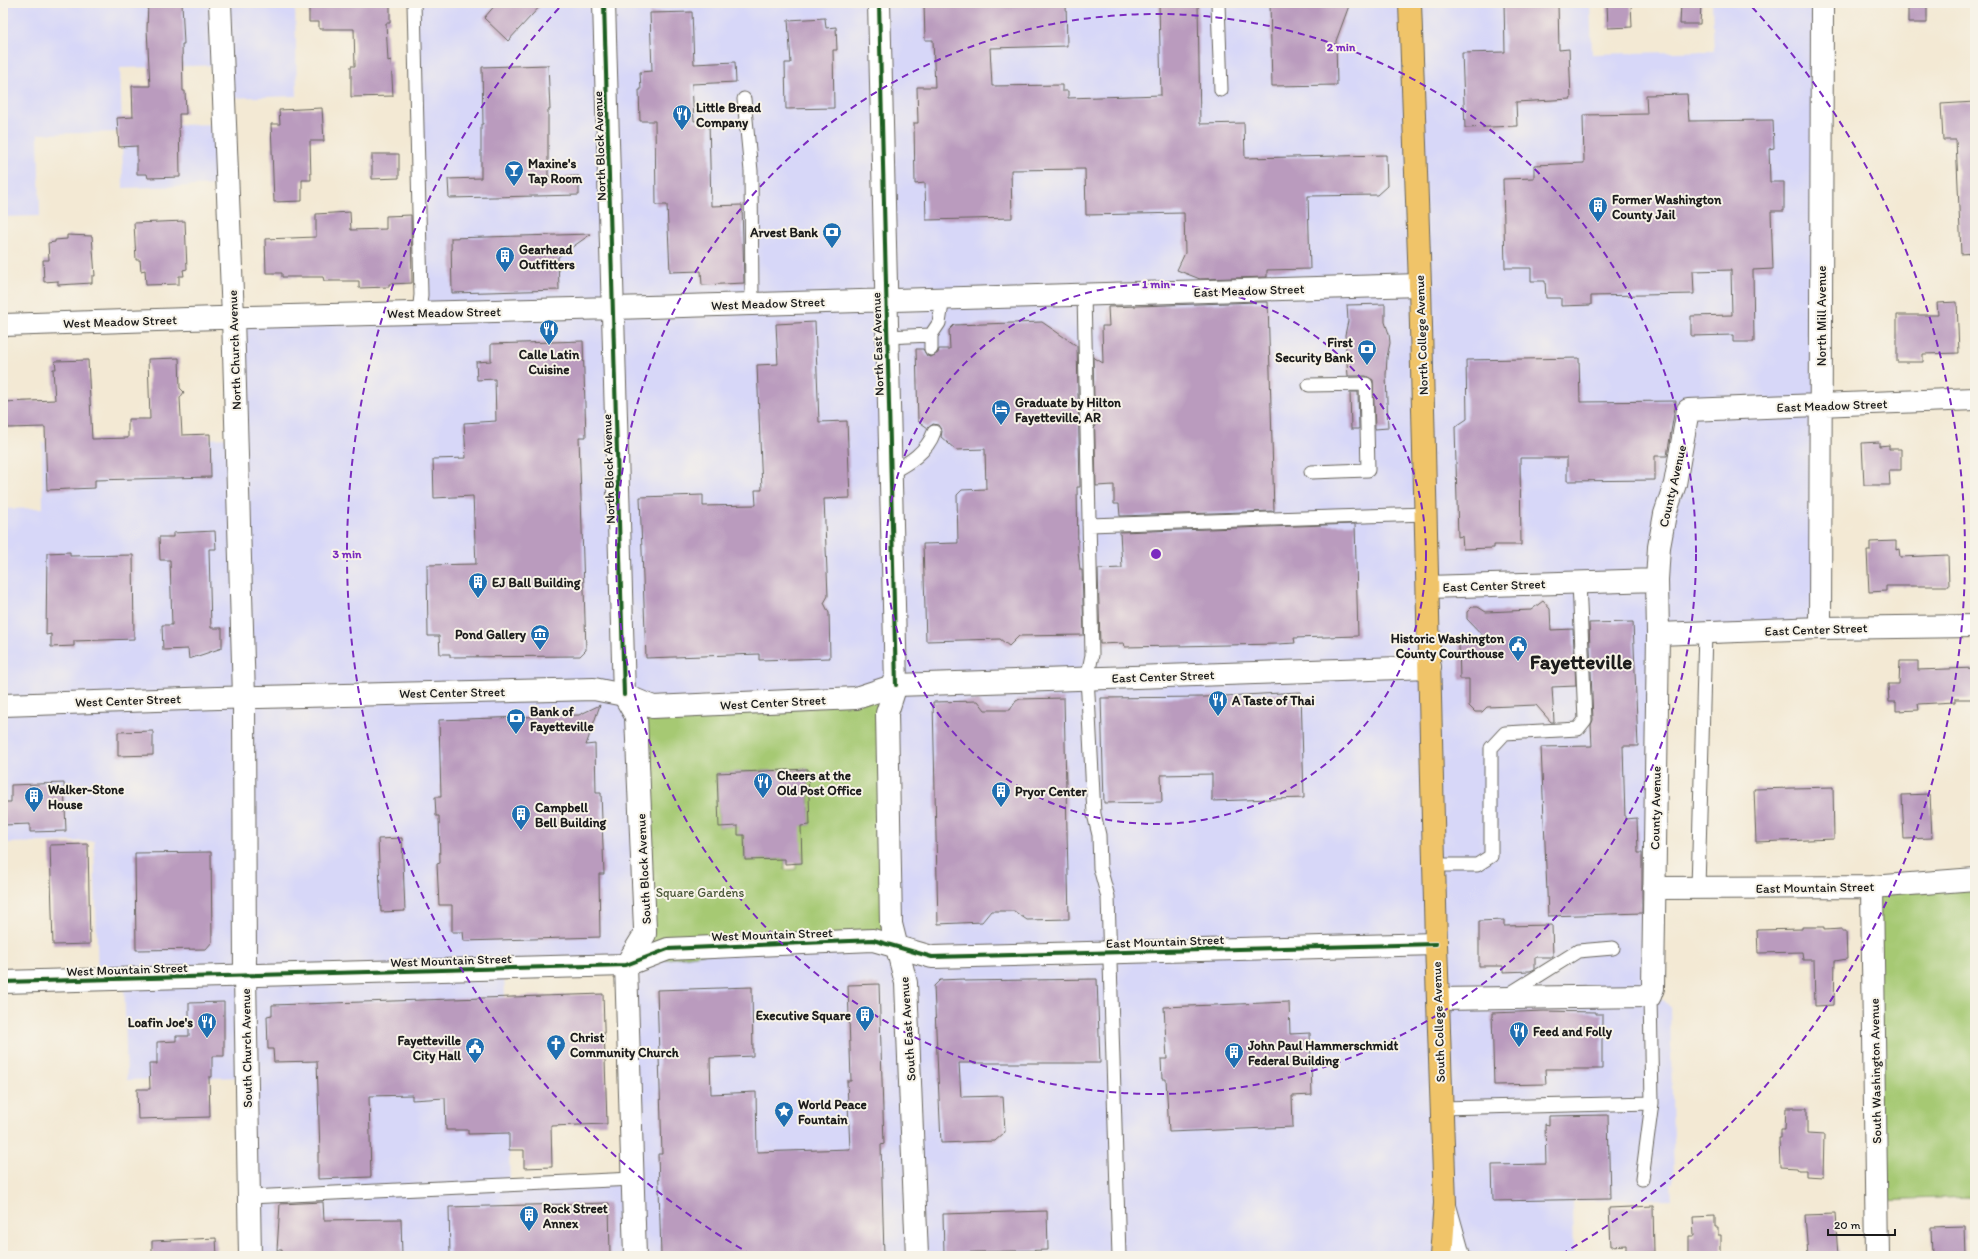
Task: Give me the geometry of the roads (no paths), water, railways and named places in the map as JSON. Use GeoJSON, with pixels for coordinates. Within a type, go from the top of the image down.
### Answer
{"type":"FeatureCollection","features":[{"type":"Feature","properties":{"kind":"main road","name":"North College Avenue"},"geometry":{"type":"LineString","coordinates":[[1410,3],[1420,285],[1430,667]]}},
{"type":"Feature","properties":{"kind":"main road","name":"South College Avenue"},"geometry":{"type":"LineString","coordinates":[[1430,667],[1436,944],[1445,1203],[1441,1256]]}},
{"type":"Feature","properties":{"kind":"street","name":"North Church Avenue"},"geometry":{"type":"LineString","coordinates":[[220,3],[233,317],[244,697]]}},
{"type":"Feature","properties":{"kind":"street","name":"North Block Avenue"},"geometry":{"type":"LineString","coordinates":[[604,3],[624,695]]}},
{"type":"Feature","properties":{"kind":"street","name":"North East Avenue"},"geometry":{"type":"LineString","coordinates":[[879,3],[886,337],[896,685]]}},
{"type":"Feature","properties":{"kind":"street","name":"North Mill Avenue"},"geometry":{"type":"LineString","coordinates":[[1820,628],[1822,3]]}},
{"type":"Feature","properties":{"kind":"street","name":"East Meadow Street"},"geometry":{"type":"LineString","coordinates":[[886,300],[1420,285]]}},
{"type":"Feature","properties":{"kind":"street","name":"West Meadow Street"},"geometry":{"type":"LineString","coordinates":[[3,325],[233,317],[886,300]]}},
{"type":"Feature","properties":{"kind":"street","name":"East Meadow Street"},"geometry":{"type":"LineString","coordinates":[[1688,410],[1975,399]]}},
{"type":"Feature","properties":{"kind":"street","name":"County Avenue"},"geometry":{"type":"LineString","coordinates":[[1650,996],[1653,988],[1658,634],[1657,580],[1659,547],[1665,514],[1675,484],[1688,410]]}},
{"type":"Feature","properties":{"kind":"street","name":"East Center Street"},"geometry":{"type":"LineString","coordinates":[[1428,586],[1657,580]]}},
{"type":"Feature","properties":{"kind":"street","name":"East Center Street"},"geometry":{"type":"LineString","coordinates":[[1658,634],[1820,628],[1975,626]]}},
{"type":"Feature","properties":{"kind":"street","name":"East Center Street"},"geometry":{"type":"LineString","coordinates":[[896,685],[1430,667]]}},
{"type":"Feature","properties":{"kind":"street","name":"West Center Street"},"geometry":{"type":"LineString","coordinates":[[3,705],[244,697],[594,689],[624,695],[653,707],[856,698],[896,685]]}},
{"type":"Feature","properties":{"kind":"street","name":"South East Avenue"},"geometry":{"type":"LineString","coordinates":[[896,685],[887,713],[891,922],[906,982],[916,1256]]}},
{"type":"Feature","properties":{"kind":"street","name":"South Block Avenue"},"geometry":{"type":"LineString","coordinates":[[624,695],[636,716],[645,929],[645,934],[626,965]]}},
{"type":"Feature","properties":{"kind":"street","name":"South Church Avenue"},"geometry":{"type":"LineString","coordinates":[[244,697],[245,976],[250,1256]]}},
{"type":"Feature","properties":{"kind":"street","name":"East Mountain Street"},"geometry":{"type":"LineString","coordinates":[[1654,888],[1872,887],[1975,879]]}},
{"type":"Feature","properties":{"kind":"street","name":"South Washington Avenue"},"geometry":{"type":"LineString","coordinates":[[1872,887],[1877,1256]]}},
{"type":"Feature","properties":{"kind":"street","name":"West Mountain Street"},"geometry":{"type":"LineString","coordinates":[[3,982],[626,965],[668,949],[873,940],[896,946]]}},
{"type":"Feature","properties":{"kind":"street","name":"East Mountain Street"},"geometry":{"type":"LineString","coordinates":[[896,946],[932,957],[1436,944]]}},
{"type":"Feature","properties":{"kind":"street"},"geometry":{"type":"LineString","coordinates":[[626,965],[635,1256]]}},
{"type":"Feature","properties":{"kind":"street"},"geometry":{"type":"LineString","coordinates":[[1438,999],[1650,996]]}},
{"type":"Feature","properties":{"kind":"street"},"geometry":{"type":"LineString","coordinates":[[1445,1203],[1449,1256]]}},
{"type":"Feature","properties":{"kind":"street"},"geometry":{"type":"LineString","coordinates":[[1445,1203],[1459,1256]]}},
{"type":"Feature","properties":{"kind":"lane"},"geometry":{"type":"LineString","coordinates":[[414,3],[421,295],[419,313]]}},
{"type":"Feature","properties":{"kind":"lane"},"geometry":{"type":"LineString","coordinates":[[1218,3],[1221,90]]}},
{"type":"Feature","properties":{"kind":"lane"},"geometry":{"type":"LineString","coordinates":[[744,99],[751,171],[752,304]]}},
{"type":"Feature","properties":{"kind":"lane"},"geometry":{"type":"LineString","coordinates":[[1084,294],[1092,655],[1087,679],[1094,814],[1099,835],[1100,868],[1108,897],[1119,1256]]}},
{"type":"Feature","properties":{"kind":"lane"},"geometry":{"type":"LineString","coordinates":[[931,349],[931,335],[939,322],[943,298]]}},
{"type":"Feature","properties":{"kind":"lane"},"geometry":{"type":"LineString","coordinates":[[886,337],[931,335]]}},
{"type":"Feature","properties":{"kind":"lane"},"geometry":{"type":"LineString","coordinates":[[1309,385],[1366,384],[1368,470],[1311,472]]}},
{"type":"Feature","properties":{"kind":"lane"},"geometry":{"type":"LineString","coordinates":[[890,473],[909,463],[930,444],[934,432]]}},
{"type":"Feature","properties":{"kind":"lane"},"geometry":{"type":"LineString","coordinates":[[1089,525],[1426,514]]}},
{"type":"Feature","properties":{"kind":"lane"},"geometry":{"type":"LineString","coordinates":[[1434,865],[1477,865],[1491,856],[1491,748],[1505,734],[1578,729],[1585,720],[1579,582]]}},
{"type":"Feature","properties":{"kind":"lane"},"geometry":{"type":"LineString","coordinates":[[1698,888],[1705,632]]}},
{"type":"Feature","properties":{"kind":"lane"},"geometry":{"type":"LineString","coordinates":[[1505,997],[1578,951],[1613,948]]}},
{"type":"Feature","properties":{"kind":"lane"},"geometry":{"type":"LineString","coordinates":[[1642,1178],[1652,1103],[1650,996]]}},
{"type":"Feature","properties":{"kind":"lane"},"geometry":{"type":"LineString","coordinates":[[1441,1108],[1652,1103]]}},
{"type":"Feature","properties":{"kind":"lane"},"geometry":{"type":"LineString","coordinates":[[249,1197],[633,1179]]}},
{"type":"Feature","properties":{"kind":"place","name":"Little Bread Company"},"geometry":{"type":"Point","coordinates":[682,131]}},
{"type":"Feature","properties":{"kind":"place","name":"Maxine's Tap Room"},"geometry":{"type":"Point","coordinates":[514,187]}},
{"type":"Feature","properties":{"kind":"place","name":"Former Washington County Jail"},"geometry":{"type":"Point","coordinates":[1598,223]}},
{"type":"Feature","properties":{"kind":"place","name":"Arvest Bank"},"geometry":{"type":"Point","coordinates":[832,249]}},
{"type":"Feature","properties":{"kind":"place","name":"Gearhead Outfitters"},"geometry":{"type":"Point","coordinates":[505,273]}},
{"type":"Feature","properties":{"kind":"place","name":"Calle Latin Cuisine"},"geometry":{"type":"Point","coordinates":[549,346]}},
{"type":"Feature","properties":{"kind":"place","name":"First Security Bank"},"geometry":{"type":"Point","coordinates":[1367,366]}},
{"type":"Feature","properties":{"kind":"place","name":"Graduate by Hilton Fayetteville, AR"},"geometry":{"type":"Point","coordinates":[1001,426]}},
{"type":"Feature","properties":{"kind":"place","name":"EJ Ball Building"},"geometry":{"type":"Point","coordinates":[478,599]}},
{"type":"Feature","properties":{"kind":"place","name":"Pond Gallery"},"geometry":{"type":"Point","coordinates":[540,651]}},
{"type":"Feature","properties":{"kind":"place","name":"Historic Washington County Courthouse"},"geometry":{"type":"Point","coordinates":[1518,662]}},
{"type":"Feature","properties":{"kind":"place","name":"A Taste of Thai"},"geometry":{"type":"Point","coordinates":[1218,717]}},
{"type":"Feature","properties":{"kind":"place","name":"Bank of Fayetteville"},"geometry":{"type":"Point","coordinates":[516,735]}},
{"type":"Feature","properties":{"kind":"place","name":"Cheers at the Old Post Office"},"geometry":{"type":"Point","coordinates":[763,799]}},
{"type":"Feature","properties":{"kind":"place","name":"Pryor Center"},"geometry":{"type":"Point","coordinates":[1001,808]}},
{"type":"Feature","properties":{"kind":"place","name":"Walker-Stone House"},"geometry":{"type":"Point","coordinates":[34,813]}},
{"type":"Feature","properties":{"kind":"place","name":"Campbell Bell Building"},"geometry":{"type":"Point","coordinates":[521,831]}},
{"type":"Feature","properties":{"kind":"place","name":"Executive Square"},"geometry":{"type":"Point","coordinates":[865,1032]}},
{"type":"Feature","properties":{"kind":"place","name":"Loafin Joe's"},"geometry":{"type":"Point","coordinates":[207,1039]}},
{"type":"Feature","properties":{"kind":"place","name":"Feed and Folly"},"geometry":{"type":"Point","coordinates":[1519,1048]}},
{"type":"Feature","properties":{"kind":"place","name":"Christ Community Church"},"geometry":{"type":"Point","coordinates":[556,1061]}},
{"type":"Feature","properties":{"kind":"place","name":"Fayetteville City Hall"},"geometry":{"type":"Point","coordinates":[475,1064]}},
{"type":"Feature","properties":{"kind":"place","name":"John Paul Hammerschmidt Federal Building"},"geometry":{"type":"Point","coordinates":[1234,1069]}},
{"type":"Feature","properties":{"kind":"place","name":"World Peace Fountain"},"geometry":{"type":"Point","coordinates":[784,1128]}},
{"type":"Feature","properties":{"kind":"place","name":"Rock Street Annex"},"geometry":{"type":"Point","coordinates":[529,1232]}},
{"type":"Feature","properties":{"kind":"district","name":"Fayetteville"},"geometry":{"type":"Point","coordinates":[1581,662]}},
{"type":"Feature","properties":{"kind":"park label","name":"Square Gardens"},"geometry":{"type":"Point","coordinates":[700,892]}}]}
